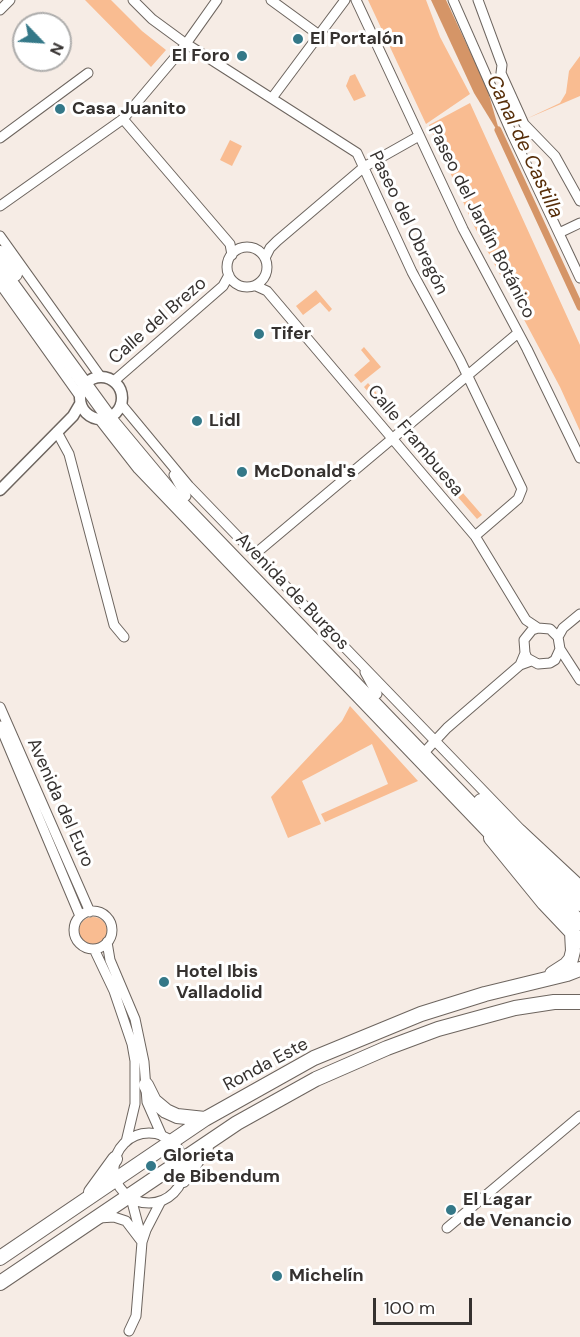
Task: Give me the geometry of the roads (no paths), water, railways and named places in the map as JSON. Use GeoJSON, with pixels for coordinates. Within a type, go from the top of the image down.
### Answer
{"type":"FeatureCollection","features":[{"type":"Feature","properties":{"kind":"highway","name":"Avenida de Burgos"},"geometry":{"type":"LineString","coordinates":[[0,253],[87,392]]}},
{"type":"Feature","properties":{"kind":"highway","name":"Avenida de Burgos"},"geometry":{"type":"LineString","coordinates":[[0,268],[87,392],[111,413],[153,460],[179,496],[377,694],[580,904]]}},
{"type":"Feature","properties":{"kind":"highway","name":"Avenida de Burgos"},"geometry":{"type":"LineString","coordinates":[[244,562],[328,657],[429,748],[465,799],[577,932]]}},
{"type":"Feature","properties":{"kind":"highway"},"geometry":{"type":"LineString","coordinates":[[465,799],[487,832],[544,903],[577,932],[571,959],[566,965],[540,982]]}},
{"type":"Feature","properties":{"kind":"highway"},"geometry":{"type":"LineString","coordinates":[[481,801],[533,842],[580,888]]}},
{"type":"Feature","properties":{"kind":"highway","name":"Ronda Este"},"geometry":{"type":"LineString","coordinates":[[0,1258],[116,1179],[167,1138],[314,1058],[449,1005],[485,994],[540,982],[580,969]]}},
{"type":"Feature","properties":{"kind":"highway","name":"Ronda Este"},"geometry":{"type":"LineString","coordinates":[[0,1283],[237,1122],[316,1079],[438,1029],[515,1008],[554,1002],[580,1002]]}},
{"type":"Feature","properties":{"kind":"highway"},"geometry":{"type":"LineString","coordinates":[[146,1085],[154,1101],[166,1111],[177,1116],[205,1119]]}},
{"type":"Feature","properties":{"kind":"highway"},"geometry":{"type":"LineString","coordinates":[[183,1180],[211,1140]]}},
{"type":"Feature","properties":{"kind":"highway"},"geometry":{"type":"LineString","coordinates":[[86,1199],[115,1159]]}},
{"type":"Feature","properties":{"kind":"main road"},"geometry":{"type":"LineString","coordinates":[[0,490],[73,416],[87,392],[114,381],[120,390],[111,413],[87,392]]}},
{"type":"Feature","properties":{"kind":"street"},"geometry":{"type":"LineString","coordinates":[[0,10],[10,0]]}},
{"type":"Feature","properties":{"kind":"street","name":"Paseo del Obregón"},"geometry":{"type":"LineString","coordinates":[[132,0],[185,44],[357,153],[412,273],[468,376],[522,489],[518,499],[475,536]]}},
{"type":"Feature","properties":{"kind":"street"},"geometry":{"type":"LineString","coordinates":[[0,206],[123,119],[218,0]]}},
{"type":"Feature","properties":{"kind":"street"},"geometry":{"type":"LineString","coordinates":[[271,0],[319,35]]}},
{"type":"Feature","properties":{"kind":"street"},"geometry":{"type":"LineString","coordinates":[[272,98],[345,0]]}},
{"type":"Feature","properties":{"kind":"street","name":"Paseo del Jardín Botánico"},"geometry":{"type":"LineString","coordinates":[[356,0],[463,229],[580,458]]}},
{"type":"Feature","properties":{"kind":"street"},"geometry":{"type":"LineString","coordinates":[[453,0],[580,278]]}},
{"type":"Feature","properties":{"kind":"street"},"geometry":{"type":"LineString","coordinates":[[478,0],[502,65],[501,73],[524,124],[555,156],[580,201]]}},
{"type":"Feature","properties":{"kind":"street"},"geometry":{"type":"LineString","coordinates":[[488,78],[501,73]]}},
{"type":"Feature","properties":{"kind":"street"},"geometry":{"type":"LineString","coordinates":[[0,138],[88,74]]}},
{"type":"Feature","properties":{"kind":"street"},"geometry":{"type":"LineString","coordinates":[[123,119],[236,252]]}},
{"type":"Feature","properties":{"kind":"street"},"geometry":{"type":"LineString","coordinates":[[270,248],[257,250],[249,248],[236,252],[228,266],[232,279],[247,287],[256,286],[267,271],[265,258],[270,248],[364,167],[419,136]]}},
{"type":"Feature","properties":{"kind":"street"},"geometry":{"type":"LineString","coordinates":[[559,233],[580,223]]}},
{"type":"Feature","properties":{"kind":"street","name":"Avenida de Burgos"},"geometry":{"type":"LineString","coordinates":[[0,236],[37,288],[87,392]]}},
{"type":"Feature","properties":{"kind":"street"},"geometry":{"type":"LineString","coordinates":[[0,247],[5,248],[37,288]]}},
{"type":"Feature","properties":{"kind":"street"},"geometry":{"type":"LineString","coordinates":[[257,250],[265,258]]}},
{"type":"Feature","properties":{"kind":"street","name":"Calle Frambuesa"},"geometry":{"type":"LineString","coordinates":[[264,278],[267,291]]}},
{"type":"Feature","properties":{"kind":"street","name":"Calle del Brezo"},"geometry":{"type":"LineString","coordinates":[[114,381],[232,279]]}},
{"type":"Feature","properties":{"kind":"street","name":"Avenida de Burgos"},"geometry":{"type":"LineString","coordinates":[[0,284],[36,334],[87,392]]}},
{"type":"Feature","properties":{"kind":"street","name":"Calle Frambuesa"},"geometry":{"type":"LineString","coordinates":[[256,286],[267,291],[475,536],[526,620],[538,628]]}},
{"type":"Feature","properties":{"kind":"street"},"geometry":{"type":"LineString","coordinates":[[20,296],[19,302],[36,334]]}},
{"type":"Feature","properties":{"kind":"street"},"geometry":{"type":"LineString","coordinates":[[244,562],[518,333]]}},
{"type":"Feature","properties":{"kind":"street","name":"Avenida de Burgos"},"geometry":{"type":"LineString","coordinates":[[111,413],[169,462],[228,526],[266,605],[487,832]]}},
{"type":"Feature","properties":{"kind":"street","name":"Avenida de Burgos"},"geometry":{"type":"LineString","coordinates":[[111,413],[149,481],[207,541],[244,562]]}},
{"type":"Feature","properties":{"kind":"street"},"geometry":{"type":"LineString","coordinates":[[57,432],[69,454],[114,625],[124,637]]}},
{"type":"Feature","properties":{"kind":"street"},"geometry":{"type":"LineString","coordinates":[[169,462],[179,496]]}},
{"type":"Feature","properties":{"kind":"street"},"geometry":{"type":"LineString","coordinates":[[149,481],[179,496]]}},
{"type":"Feature","properties":{"kind":"street"},"geometry":{"type":"LineString","coordinates":[[207,541],[216,546],[226,544],[231,535],[228,526]]}},
{"type":"Feature","properties":{"kind":"street","name":"Avenida de Burgos"},"geometry":{"type":"LineString","coordinates":[[244,562],[252,556],[263,562],[359,662],[429,748],[533,842]]}},
{"type":"Feature","properties":{"kind":"street"},"geometry":{"type":"LineString","coordinates":[[266,605],[304,631]]}},
{"type":"Feature","properties":{"kind":"street"},"geometry":{"type":"LineString","coordinates":[[558,632],[580,614]]}},
{"type":"Feature","properties":{"kind":"street","name":"Calle Frambuesa"},"geometry":{"type":"LineString","coordinates":[[526,620],[527,635]]}},
{"type":"Feature","properties":{"kind":"street"},"geometry":{"type":"LineString","coordinates":[[558,632],[544,627],[538,628],[527,635],[523,646],[527,658],[538,664],[555,660],[560,649]]}},
{"type":"Feature","properties":{"kind":"street"},"geometry":{"type":"LineString","coordinates":[[558,632],[560,649],[580,680]]}},
{"type":"Feature","properties":{"kind":"street"},"geometry":{"type":"LineString","coordinates":[[520,665],[525,653]]}},
{"type":"Feature","properties":{"kind":"street"},"geometry":{"type":"LineString","coordinates":[[328,657],[351,693]]}},
{"type":"Feature","properties":{"kind":"street"},"geometry":{"type":"LineString","coordinates":[[407,751],[419,758],[447,728],[520,665],[531,661]]}},
{"type":"Feature","properties":{"kind":"street"},"geometry":{"type":"LineString","coordinates":[[359,662],[377,694]]}},
{"type":"Feature","properties":{"kind":"street","name":"Avenida del Euro"},"geometry":{"type":"LineString","coordinates":[[0,707],[90,912]]}},
{"type":"Feature","properties":{"kind":"street","name":"Avenida del Euro"},"geometry":{"type":"LineString","coordinates":[[0,726],[80,916]]}},
{"type":"Feature","properties":{"kind":"street"},"geometry":{"type":"LineString","coordinates":[[94,949],[114,991],[135,1060],[135,1104],[126,1142],[115,1159],[116,1179],[120,1188],[129,1197],[143,1203],[161,1201],[174,1193],[183,1180],[183,1158],[167,1138],[147,1102],[140,1039],[135,1019],[110,960],[107,942],[111,932],[110,922],[101,913],[90,912],[80,916],[75,926],[76,939],[84,947],[94,949],[107,942]]}},
{"type":"Feature","properties":{"kind":"street"},"geometry":{"type":"LineString","coordinates":[[447,1228],[580,1116]]}},
{"type":"Feature","properties":{"kind":"street"},"geometry":{"type":"LineString","coordinates":[[126,1142],[146,1133],[167,1138]]}},
{"type":"Feature","properties":{"kind":"street"},"geometry":{"type":"LineString","coordinates":[[129,1197],[140,1225],[142,1242],[136,1316],[129,1331]]}},
{"type":"Feature","properties":{"kind":"street"},"geometry":{"type":"LineString","coordinates":[[142,1242],[161,1201]]}},
{"type":"Feature","properties":{"kind":"street"},"geometry":{"type":"LineString","coordinates":[[94,1218],[114,1217],[126,1221],[142,1242]]}},
{"type":"Feature","properties":{"kind":"waterway","name":"Canal de Castilla"},"geometry":{"type":"LineString","coordinates":[[498,130],[580,307]]}},
{"type":"Feature","properties":{"kind":"place","name":"El Portalón"},"geometry":{"type":"Point","coordinates":[298,39]}},
{"type":"Feature","properties":{"kind":"place","name":"El Foro"},"geometry":{"type":"Point","coordinates":[242,56]}},
{"type":"Feature","properties":{"kind":"place","name":"Casa Juanito"},"geometry":{"type":"Point","coordinates":[60,109]}},
{"type":"Feature","properties":{"kind":"place","name":"Tifer"},"geometry":{"type":"Point","coordinates":[259,334]}},
{"type":"Feature","properties":{"kind":"place","name":"Lidl"},"geometry":{"type":"Point","coordinates":[197,421]}},
{"type":"Feature","properties":{"kind":"place","name":"McDonald's"},"geometry":{"type":"Point","coordinates":[242,472]}},
{"type":"Feature","properties":{"kind":"place","name":"Hotel Ibis Valladolid"},"geometry":{"type":"Point","coordinates":[164,982]}},
{"type":"Feature","properties":{"kind":"place","name":"Glorieta de Bibendum"},"geometry":{"type":"Point","coordinates":[151,1166]}},
{"type":"Feature","properties":{"kind":"place","name":"El Lagar de Venancio"},"geometry":{"type":"Point","coordinates":[451,1210]}},
{"type":"Feature","properties":{"kind":"place","name":"Michelín"},"geometry":{"type":"Point","coordinates":[277,1276]}}]}
